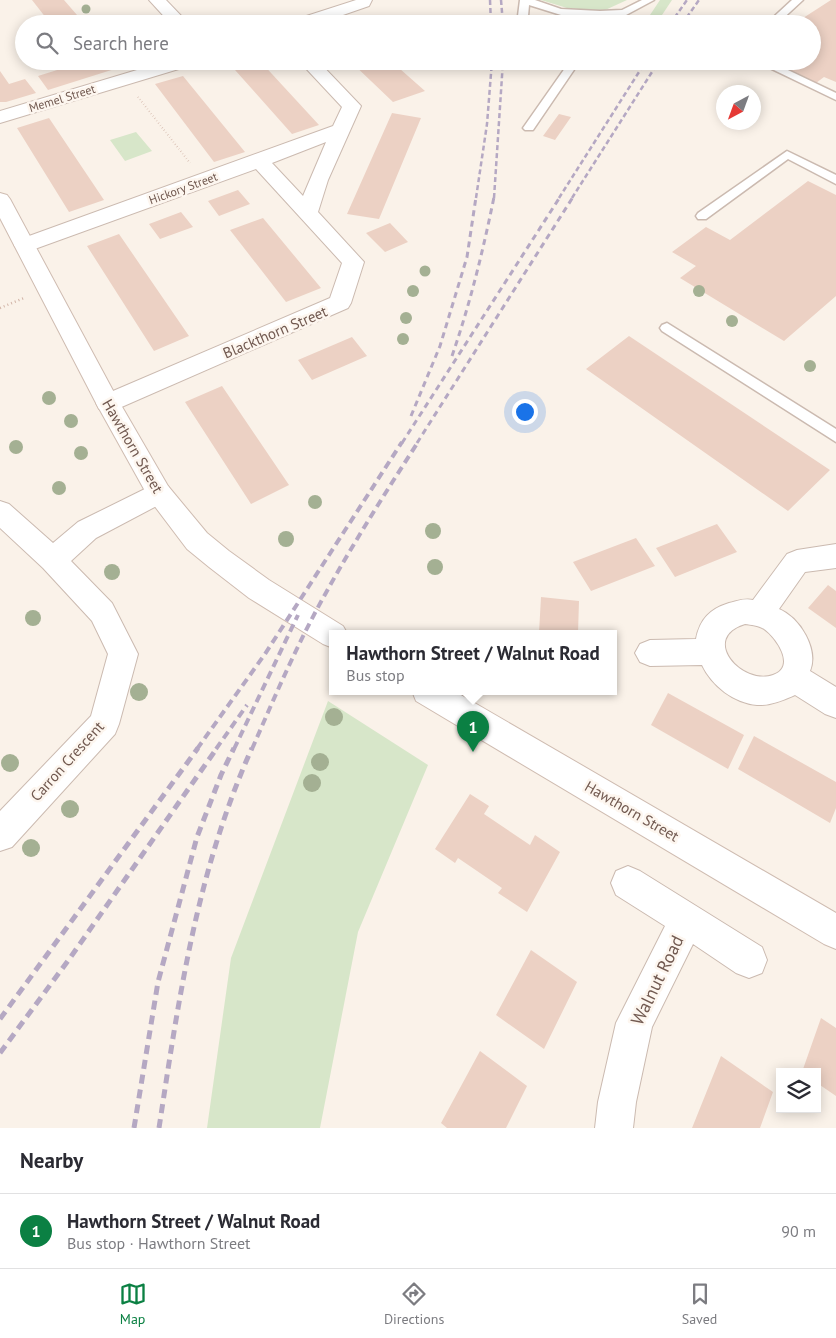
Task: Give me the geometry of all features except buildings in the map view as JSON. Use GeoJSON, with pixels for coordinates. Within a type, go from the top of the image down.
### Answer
{"type":"FeatureCollection","features":[{"type":"Feature","properties":{"kind":"street"},"geometry":{"type":"LineString","coordinates":[[158,0],[172,15]]}},
{"type":"Feature","properties":{"kind":"street"},"geometry":{"type":"LineString","coordinates":[[327,15],[363,3],[364,0]]}},
{"type":"Feature","properties":{"kind":"street","name":"Memel Street"},"geometry":{"type":"LineString","coordinates":[[0,117],[157,70]]}},
{"type":"Feature","properties":{"kind":"street"},"geometry":{"type":"LineString","coordinates":[[307,213],[318,180],[352,106],[317,70]]}},
{"type":"Feature","properties":{"kind":"street","name":"Hickory Street"},"geometry":{"type":"LineString","coordinates":[[25,245],[341,130]]}},
{"type":"Feature","properties":{"kind":"street","name":"Blackthorn Street"},"geometry":{"type":"LineString","coordinates":[[108,403],[340,303],[353,262],[259,161]]}},
{"type":"Feature","properties":{"kind":"street","name":"Hawthorn Street"},"geometry":{"type":"LineString","coordinates":[[0,199],[108,403],[159,493],[197,541],[219,560],[259,589],[329,633]]}},
{"type":"Feature","properties":{"kind":"street"},"geometry":{"type":"LineString","coordinates":[[53,560],[87,530],[159,493]]}},
{"type":"Feature","properties":{"kind":"street","name":"Carron Crescent"},"geometry":{"type":"LineString","coordinates":[[0,512],[53,560],[102,612],[123,654],[104,724],[0,835]]}},
{"type":"Feature","properties":{"kind":"street"},"geometry":{"type":"LineString","coordinates":[[759,614],[797,562],[836,556]]}},
{"type":"Feature","properties":{"kind":"street"},"geometry":{"type":"LineString","coordinates":[[745,611],[773,620],[785,629],[794,640],[798,653],[798,666],[793,678],[784,686],[770,691],[748,688],[727,677],[717,665],[711,652],[709,640],[713,628],[721,619],[732,613],[745,611]]}},
{"type":"Feature","properties":{"kind":"street"},"geometry":{"type":"LineString","coordinates":[[650,653],[711,652]]}},
{"type":"Feature","properties":{"kind":"street"},"geometry":{"type":"LineString","coordinates":[[793,678],[836,704]]}},
{"type":"Feature","properties":{"kind":"street","name":"Hawthorn Street"},"geometry":{"type":"LineString","coordinates":[[434,695],[836,932]]}},
{"type":"Feature","properties":{"kind":"street","name":"Walnut Road"},"geometry":{"type":"LineString","coordinates":[[628,883],[749,960]]}},
{"type":"Feature","properties":{"kind":"street","name":"Walnut Road"},"geometry":{"type":"LineString","coordinates":[[614,1128],[617,1102],[634,1023],[686,921]]}},
{"type":"Feature","properties":{"kind":"lane"},"geometry":{"type":"LineString","coordinates":[[523,15],[526,0],[536,5],[558,10],[596,15],[623,13]]}},
{"type":"Feature","properties":{"kind":"lane"},"geometry":{"type":"LineString","coordinates":[[620,15],[649,0]]}},
{"type":"Feature","properties":{"kind":"lane"},"geometry":{"type":"LineString","coordinates":[[781,15],[798,0]]}},
{"type":"Feature","properties":{"kind":"lane"},"geometry":{"type":"LineString","coordinates":[[529,128],[569,70]]}},
{"type":"Feature","properties":{"kind":"lane"},"geometry":{"type":"LineString","coordinates":[[779,70],[836,97]]}},
{"type":"Feature","properties":{"kind":"lane"},"geometry":{"type":"LineString","coordinates":[[702,216],[786,154],[836,180]]}},
{"type":"Feature","properties":{"kind":"lane"},"geometry":{"type":"LineString","coordinates":[[667,328],[836,436]]}},
{"type":"Feature","properties":{"kind":"path"},"geometry":{"type":"LineString","coordinates":[[124,80],[204,181]]}},
{"type":"Feature","properties":{"kind":"green space"},"geometry":{"type":"Polygon","coordinates":[[[541,0],[627,0],[603,11],[567,8],[541,0]]]}},
{"type":"Feature","properties":{"kind":"green space"},"geometry":{"type":"Polygon","coordinates":[[[660,0],[672,0],[662,15],[650,15],[660,0]]]}},
{"type":"Feature","properties":{"kind":"green space"},"geometry":{"type":"Polygon","coordinates":[[[136,132],[152,151],[125,161],[110,140],[136,132]]]}},
{"type":"Feature","properties":{"kind":"green space"},"geometry":{"type":"Polygon","coordinates":[[[328,701],[428,765],[358,932],[320,1128],[207,1128],[231,958],[328,701]]]}},
{"type":"Feature","properties":{"kind":"railway"},"geometry":{"type":"LineString","coordinates":[[490,0],[491,15]]}},
{"type":"Feature","properties":{"kind":"railway"},"geometry":{"type":"LineString","coordinates":[[501,0],[502,15]]}},
{"type":"Feature","properties":{"kind":"railway"},"geometry":{"type":"LineString","coordinates":[[676,15],[687,0]]}},
{"type":"Feature","properties":{"kind":"railway"},"geometry":{"type":"LineString","coordinates":[[688,15],[699,0]]}},
{"type":"Feature","properties":{"kind":"railway"},"geometry":{"type":"LineString","coordinates":[[476,198],[487,124],[491,70]]}},
{"type":"Feature","properties":{"kind":"railway"},"geometry":{"type":"LineString","coordinates":[[494,198],[502,70]]}},
{"type":"Feature","properties":{"kind":"railway"},"geometry":{"type":"LineString","coordinates":[[559,198],[640,70]]}},
{"type":"Feature","properties":{"kind":"railway"},"geometry":{"type":"LineString","coordinates":[[572,198],[653,70]]}},
{"type":"Feature","properties":{"kind":"railway"},"geometry":{"type":"LineString","coordinates":[[411,416],[440,346],[467,257],[476,197]]}},
{"type":"Feature","properties":{"kind":"railway"},"geometry":{"type":"LineString","coordinates":[[452,356],[476,277],[494,197]]}},
{"type":"Feature","properties":{"kind":"railway"},"geometry":{"type":"LineString","coordinates":[[402,443],[560,197]]}},
{"type":"Feature","properties":{"kind":"railway"},"geometry":{"type":"LineString","coordinates":[[417,443],[573,197]]}},
{"type":"Feature","properties":{"kind":"railway"},"geometry":{"type":"LineString","coordinates":[[197,749],[265,654],[402,442]]}},
{"type":"Feature","properties":{"kind":"railway"},"geometry":{"type":"LineString","coordinates":[[252,749],[290,662],[316,611],[352,547],[418,442]]}},
{"type":"Feature","properties":{"kind":"railway"},"geometry":{"type":"LineString","coordinates":[[234,749],[298,615]]}},
{"type":"Feature","properties":{"kind":"railway"},"geometry":{"type":"LineString","coordinates":[[216,749],[247,705]]}},
{"type":"Feature","properties":{"kind":"railway"},"geometry":{"type":"LineString","coordinates":[[0,1019],[198,748]]}},
{"type":"Feature","properties":{"kind":"railway"},"geometry":{"type":"LineString","coordinates":[[0,1053],[70,958],[217,748]]}},
{"type":"Feature","properties":{"kind":"railway"},"geometry":{"type":"LineString","coordinates":[[134,1128],[158,982],[197,837],[221,775],[234,748]]}},
{"type":"Feature","properties":{"kind":"railway"},"geometry":{"type":"LineString","coordinates":[[159,1128],[174,1031],[192,935],[217,840],[252,748]]}},
{"type":"Feature","properties":{"kind":"place","name":"Hawthorn Street / Walnut Road"},"geometry":{"type":"Point","coordinates":[473,752]}}]}
